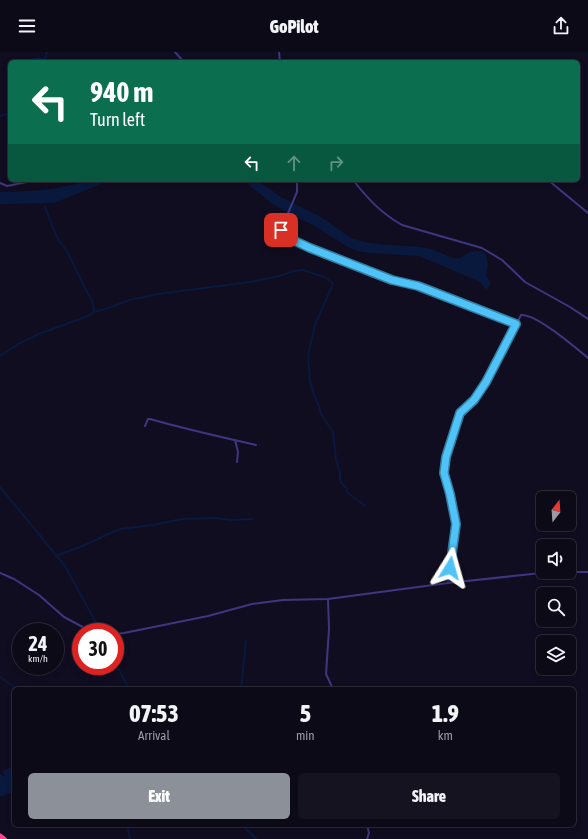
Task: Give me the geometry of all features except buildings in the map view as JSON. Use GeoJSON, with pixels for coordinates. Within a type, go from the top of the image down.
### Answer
{"type":"FeatureCollection","features":[{"type":"Feature","properties":{"kind":"highway"},"geometry":{"type":"LineString","coordinates":[[0,836],[4,839]]}},
{"type":"Feature","properties":{"kind":"street"},"geometry":{"type":"LineString","coordinates":[[175,52],[182,60]]}},
{"type":"Feature","properties":{"kind":"street"},"geometry":{"type":"LineString","coordinates":[[0,183],[7,186],[27,182]]}},
{"type":"Feature","properties":{"kind":"street"},"geometry":{"type":"LineString","coordinates":[[297,182],[296,196],[281,230],[288,240],[295,241],[392,280],[418,286],[516,324]]}},
{"type":"Feature","properties":{"kind":"street"},"geometry":{"type":"LineString","coordinates":[[354,182],[382,212],[402,225],[482,248],[502,260],[525,282],[570,307],[588,319]]}},
{"type":"Feature","properties":{"kind":"street"},"geometry":{"type":"LineString","coordinates":[[551,182],[588,213]]}},
{"type":"Feature","properties":{"kind":"street"},"geometry":{"type":"LineString","coordinates":[[448,583],[456,524],[444,473],[446,457],[460,413],[474,400],[486,382],[520,315],[525,315],[539,321],[588,358]]}},
{"type":"Feature","properties":{"kind":"street"},"geometry":{"type":"LineString","coordinates":[[145,426],[146,421],[150,419],[212,436],[256,445]]}},
{"type":"Feature","properties":{"kind":"street"},"geometry":{"type":"LineString","coordinates":[[235,440],[238,452],[237,462]]}},
{"type":"Feature","properties":{"kind":"street"},"geometry":{"type":"LineString","coordinates":[[124,633],[208,616],[252,604],[284,600],[328,599],[448,583],[551,572],[588,572]]}},
{"type":"Feature","properties":{"kind":"street"},"geometry":{"type":"LineString","coordinates":[[0,573],[14,579],[39,595],[64,617],[75,623]]}},
{"type":"Feature","properties":{"kind":"street"},"geometry":{"type":"LineString","coordinates":[[328,599],[329,629],[326,674],[332,687]]}},
{"type":"Feature","properties":{"kind":"street"},"geometry":{"type":"LineString","coordinates":[[367,839],[369,833],[368,827]]}},
{"type":"Feature","properties":{"kind":"water"},"geometry":{"type":"Polygon","coordinates":[[[106,182],[54,203],[0,204],[0,192],[45,190],[78,183],[106,182]]]}},
{"type":"Feature","properties":{"kind":"water"},"geometry":{"type":"Polygon","coordinates":[[[245,182],[260,182],[281,197],[321,217],[351,238],[360,241],[426,248],[458,259],[470,252],[484,252],[488,266],[486,275],[491,284],[486,290],[481,283],[476,280],[419,256],[357,251],[313,225],[271,203],[245,182]]]}},
{"type":"Feature","properties":{"kind":"water"},"geometry":{"type":"Polygon","coordinates":[[[12,767],[12,792],[0,797],[0,774],[6,777],[3,771],[12,767]]]}},
{"type":"Feature","properties":{"kind":"waterway"},"geometry":{"type":"LineString","coordinates":[[45,59],[47,52]]}},
{"type":"Feature","properties":{"kind":"waterway"},"geometry":{"type":"LineString","coordinates":[[32,60],[46,60]]}},
{"type":"Feature","properties":{"kind":"waterway"},"geometry":{"type":"LineString","coordinates":[[0,116],[8,114]]}},
{"type":"Feature","properties":{"kind":"waterway"},"geometry":{"type":"LineString","coordinates":[[0,356],[20,343],[39,334],[88,316],[93,313],[94,310],[92,300],[67,251],[59,241],[45,207]]}},
{"type":"Feature","properties":{"kind":"waterway"},"geometry":{"type":"LineString","coordinates":[[94,312],[130,300],[158,294],[250,282],[279,276],[294,271],[303,270],[324,277],[332,282],[333,284],[315,325],[308,355],[310,381],[321,414],[333,432],[340,481],[348,493],[365,506]]}},
{"type":"Feature","properties":{"kind":"waterway"},"geometry":{"type":"LineString","coordinates":[[0,487],[65,566],[96,623]]}},
{"type":"Feature","properties":{"kind":"waterway"},"geometry":{"type":"LineString","coordinates":[[56,556],[120,529],[153,525],[182,519],[252,519]]}},
{"type":"Feature","properties":{"kind":"waterway"},"geometry":{"type":"LineString","coordinates":[[241,687],[246,641]]}},
{"type":"Feature","properties":{"kind":"waterway"},"geometry":{"type":"LineString","coordinates":[[122,675],[128,687]]}},
{"type":"Feature","properties":{"kind":"waterway"},"geometry":{"type":"LineString","coordinates":[[0,677],[14,687]]}},
{"type":"Feature","properties":{"kind":"waterway"},"geometry":{"type":"LineString","coordinates":[[127,827],[130,839]]}},
{"type":"Feature","properties":{"kind":"waterway"},"geometry":{"type":"LineString","coordinates":[[244,827],[256,839]]}},
{"type":"Feature","properties":{"kind":"route"},"geometry":{"type":"LineString","coordinates":[[281,230],[288,240],[295,241],[392,280],[418,286],[516,324],[486,382],[474,400],[460,413],[446,457],[444,473],[456,524],[450,568]]}}]}
